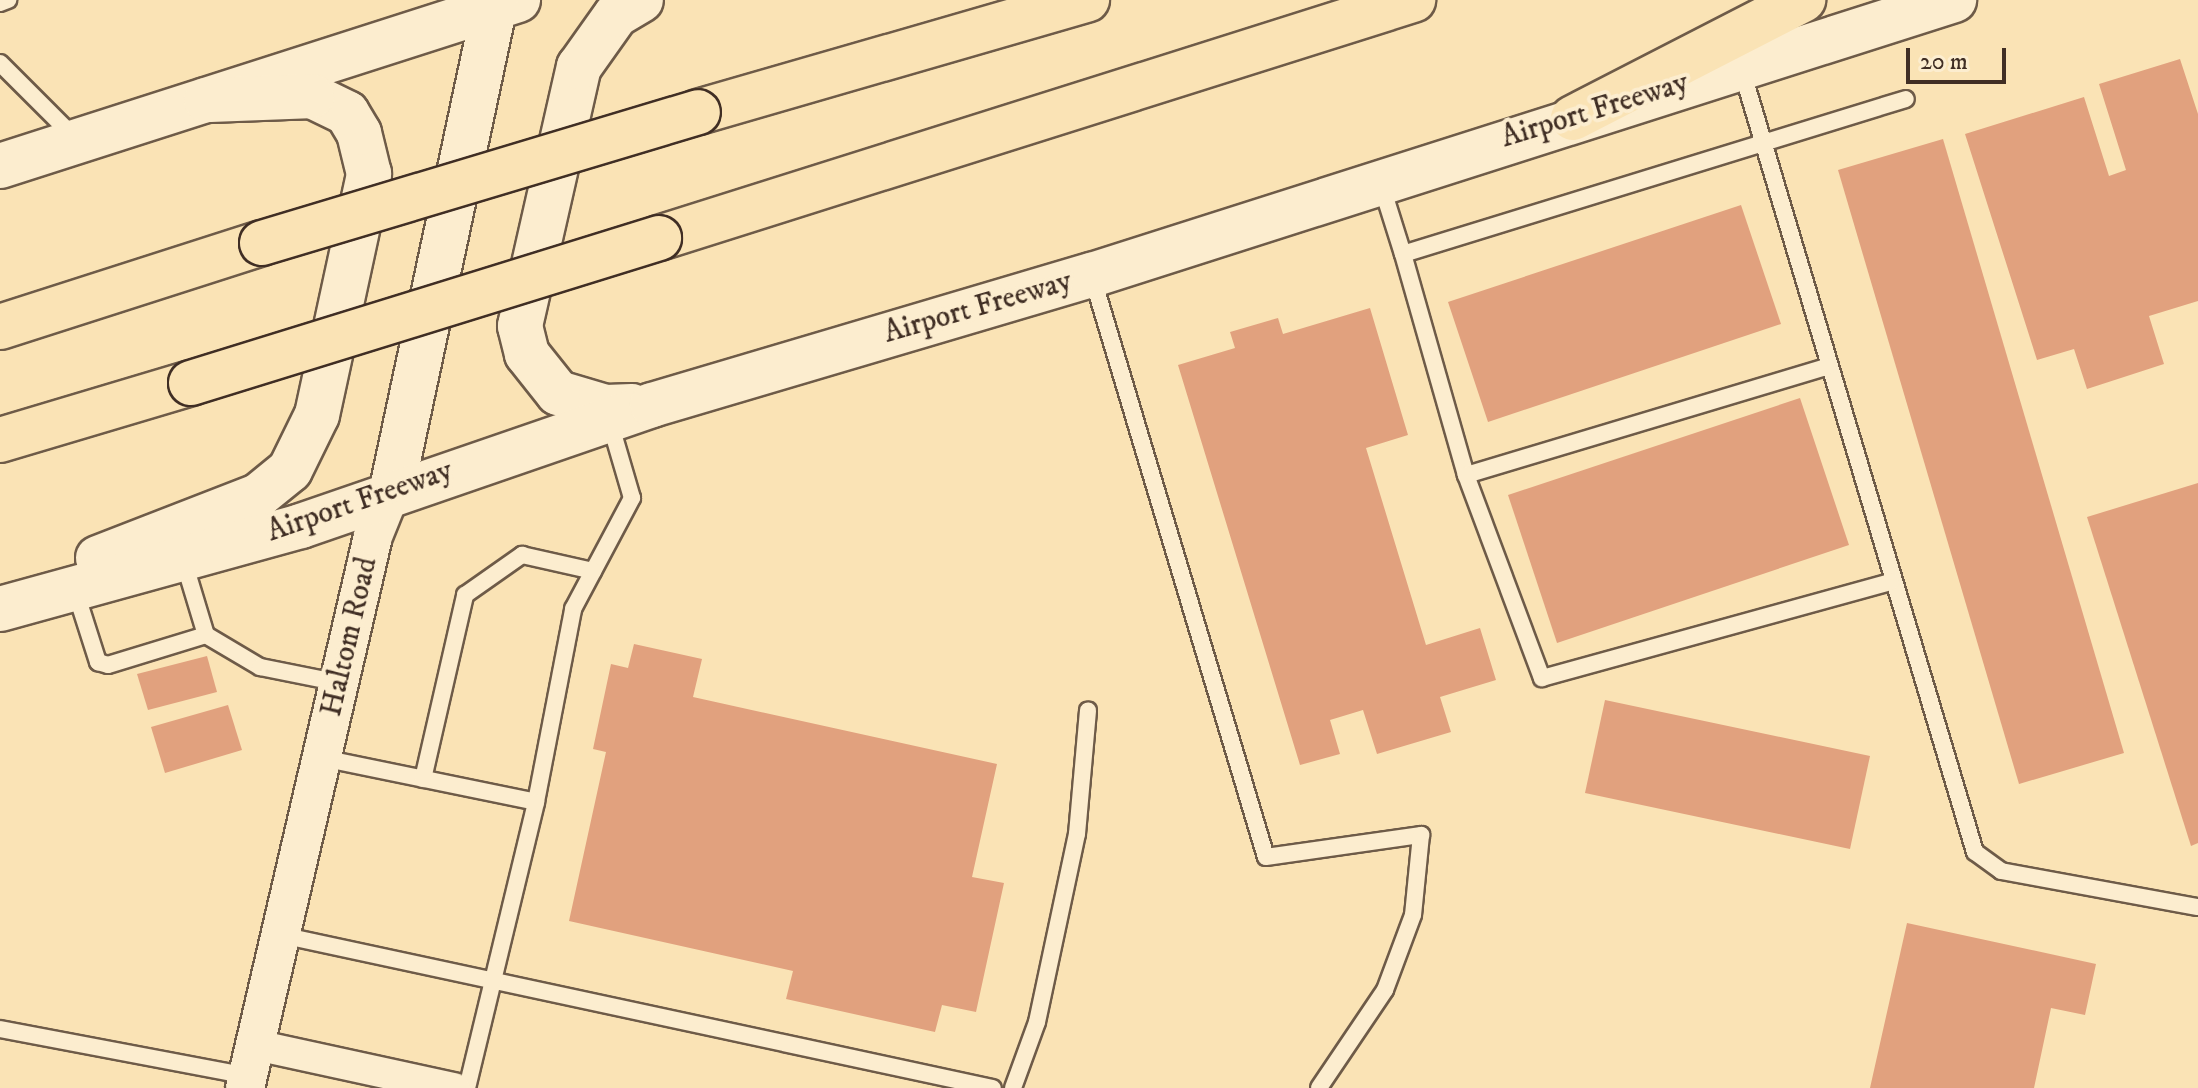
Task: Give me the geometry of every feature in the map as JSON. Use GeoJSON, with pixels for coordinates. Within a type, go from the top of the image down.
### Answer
{"type":"FeatureCollection","features":[{"type":"Feature","properties":{"kind":"highway"},"geometry":{"type":"LineString","coordinates":[[0,327],[262,243],[698,112],[1087,0]]}},
{"type":"Feature","properties":{"kind":"highway"},"geometry":{"type":"LineString","coordinates":[[0,440],[659,238],[1413,0]]}},
{"type":"Feature","properties":{"kind":"highway"},"geometry":{"type":"LineString","coordinates":[[1573,118],[1803,0]]}},
{"type":"Feature","properties":{"kind":"main road"},"geometry":{"type":"LineString","coordinates":[[641,0],[595,37],[579,67],[520,326],[527,354],[558,393],[606,407],[652,405]]}},
{"type":"Feature","properties":{"kind":"main road","name":"Airport Freeway"},"geometry":{"type":"LineString","coordinates":[[0,609],[301,526],[392,489],[608,419],[1092,275],[1380,179],[1954,0]]}},
{"type":"Feature","properties":{"kind":"main road"},"geometry":{"type":"LineString","coordinates":[[0,166],[503,2]]}},
{"type":"Feature","properties":{"kind":"main road","name":"Haltom Road"},"geometry":{"type":"LineString","coordinates":[[392,489],[503,2]]}},
{"type":"Feature","properties":{"kind":"main road"},"geometry":{"type":"LineString","coordinates":[[0,600],[258,496],[290,470],[317,415],[369,174],[359,133],[347,113],[312,96],[206,100]]}},
{"type":"Feature","properties":{"kind":"street","name":"Haltom Road"},"geometry":{"type":"LineString","coordinates":[[250,1070],[373,536],[392,489]]}},
{"type":"Feature","properties":{"kind":"street"},"geometry":{"type":"LineString","coordinates":[[250,1070],[454,1088]]}},
{"type":"Feature","properties":{"kind":"lane"},"geometry":{"type":"LineString","coordinates":[[0,3],[8,0]]}},
{"type":"Feature","properties":{"kind":"lane"},"geometry":{"type":"LineString","coordinates":[[0,63],[77,141]]}},
{"type":"Feature","properties":{"kind":"lane"},"geometry":{"type":"LineString","coordinates":[[1741,66],[1827,367],[1961,813],[1983,864],[2198,907]]}},
{"type":"Feature","properties":{"kind":"lane"},"geometry":{"type":"LineString","coordinates":[[1403,254],[1906,99]]}},
{"type":"Feature","properties":{"kind":"lane"},"geometry":{"type":"LineString","coordinates":[[1380,179],[1466,475],[1542,678],[1891,582]]}},
{"type":"Feature","properties":{"kind":"lane"},"geometry":{"type":"LineString","coordinates":[[1092,275],[1266,857],[1421,835],[1413,915],[1385,990],[1319,1088]]}},
{"type":"Feature","properties":{"kind":"lane"},"geometry":{"type":"LineString","coordinates":[[1466,475],[1827,367]]}},
{"type":"Feature","properties":{"kind":"lane"},"geometry":{"type":"LineString","coordinates":[[467,1088],[536,802],[573,609],[632,498],[608,419]]}},
{"type":"Feature","properties":{"kind":"lane"},"geometry":{"type":"LineString","coordinates":[[423,779],[465,595],[522,555],[593,571]]}},
{"type":"Feature","properties":{"kind":"lane"},"geometry":{"type":"LineString","coordinates":[[182,558],[206,635],[260,667],[340,683]]}},
{"type":"Feature","properties":{"kind":"lane"},"geometry":{"type":"LineString","coordinates":[[74,588],[98,662],[206,635]]}},
{"type":"Feature","properties":{"kind":"lane"},"geometry":{"type":"LineString","coordinates":[[1013,1088],[1037,1022],[1077,834],[1088,710]]}},
{"type":"Feature","properties":{"kind":"lane"},"geometry":{"type":"LineString","coordinates":[[322,758],[536,802]]}},
{"type":"Feature","properties":{"kind":"lane"},"geometry":{"type":"LineString","coordinates":[[281,935],[993,1088]]}},
{"type":"Feature","properties":{"kind":"lane"},"geometry":{"type":"LineString","coordinates":[[0,1029],[250,1070]]}},
{"type":"Feature","properties":{"kind":"building"},"geometry":{"type":"Polygon","coordinates":[[[2180,59],[2198,114],[2198,301],[2149,316],[2164,364],[2087,389],[2074,349],[2037,360],[1965,134],[2084,97],[2109,176],[2126,170],[2099,84],[2180,59]]]}},
{"type":"Feature","properties":{"kind":"building"},"geometry":{"type":"Polygon","coordinates":[[[1943,139],[2124,753],[2019,784],[1838,170],[1943,139]]]}},
{"type":"Feature","properties":{"kind":"building"},"geometry":{"type":"Polygon","coordinates":[[[1741,205],[1781,324],[1488,422],[1448,302],[1741,205]]]}},
{"type":"Feature","properties":{"kind":"building"},"geometry":{"type":"Polygon","coordinates":[[[1370,308],[1408,435],[1366,448],[1426,645],[1480,628],[1496,680],[1440,697],[1451,732],[1377,754],[1363,710],[1330,720],[1340,754],[1300,765],[1178,365],[1235,348],[1230,332],[1278,318],[1283,334],[1370,308]]]}},
{"type":"Feature","properties":{"kind":"building"},"geometry":{"type":"Polygon","coordinates":[[[1800,398],[1849,545],[1557,643],[1508,495],[1800,398]]]}},
{"type":"Feature","properties":{"kind":"building"},"geometry":{"type":"Polygon","coordinates":[[[2198,483],[2198,843],[2191,846],[2087,517],[2198,483]]]}},
{"type":"Feature","properties":{"kind":"building"},"geometry":{"type":"Polygon","coordinates":[[[634,644],[702,659],[693,697],[997,764],[972,877],[1004,883],[976,1012],[942,1005],[935,1032],[786,999],[793,971],[569,921],[606,752],[593,749],[611,664],[628,668],[634,644]]]}},
{"type":"Feature","properties":{"kind":"building"},"geometry":{"type":"Polygon","coordinates":[[[207,656],[217,692],[148,710],[137,674],[207,656]]]}},
{"type":"Feature","properties":{"kind":"building"},"geometry":{"type":"Polygon","coordinates":[[[1605,700],[1870,756],[1850,849],[1585,793],[1605,700]]]}},
{"type":"Feature","properties":{"kind":"building"},"geometry":{"type":"Polygon","coordinates":[[[228,705],[242,750],[165,773],[151,727],[228,705]]]}},
{"type":"Feature","properties":{"kind":"building"},"geometry":{"type":"Polygon","coordinates":[[[1907,923],[2096,964],[2085,1015],[2051,1008],[2034,1088],[1870,1088],[1907,923]]]}}]}
